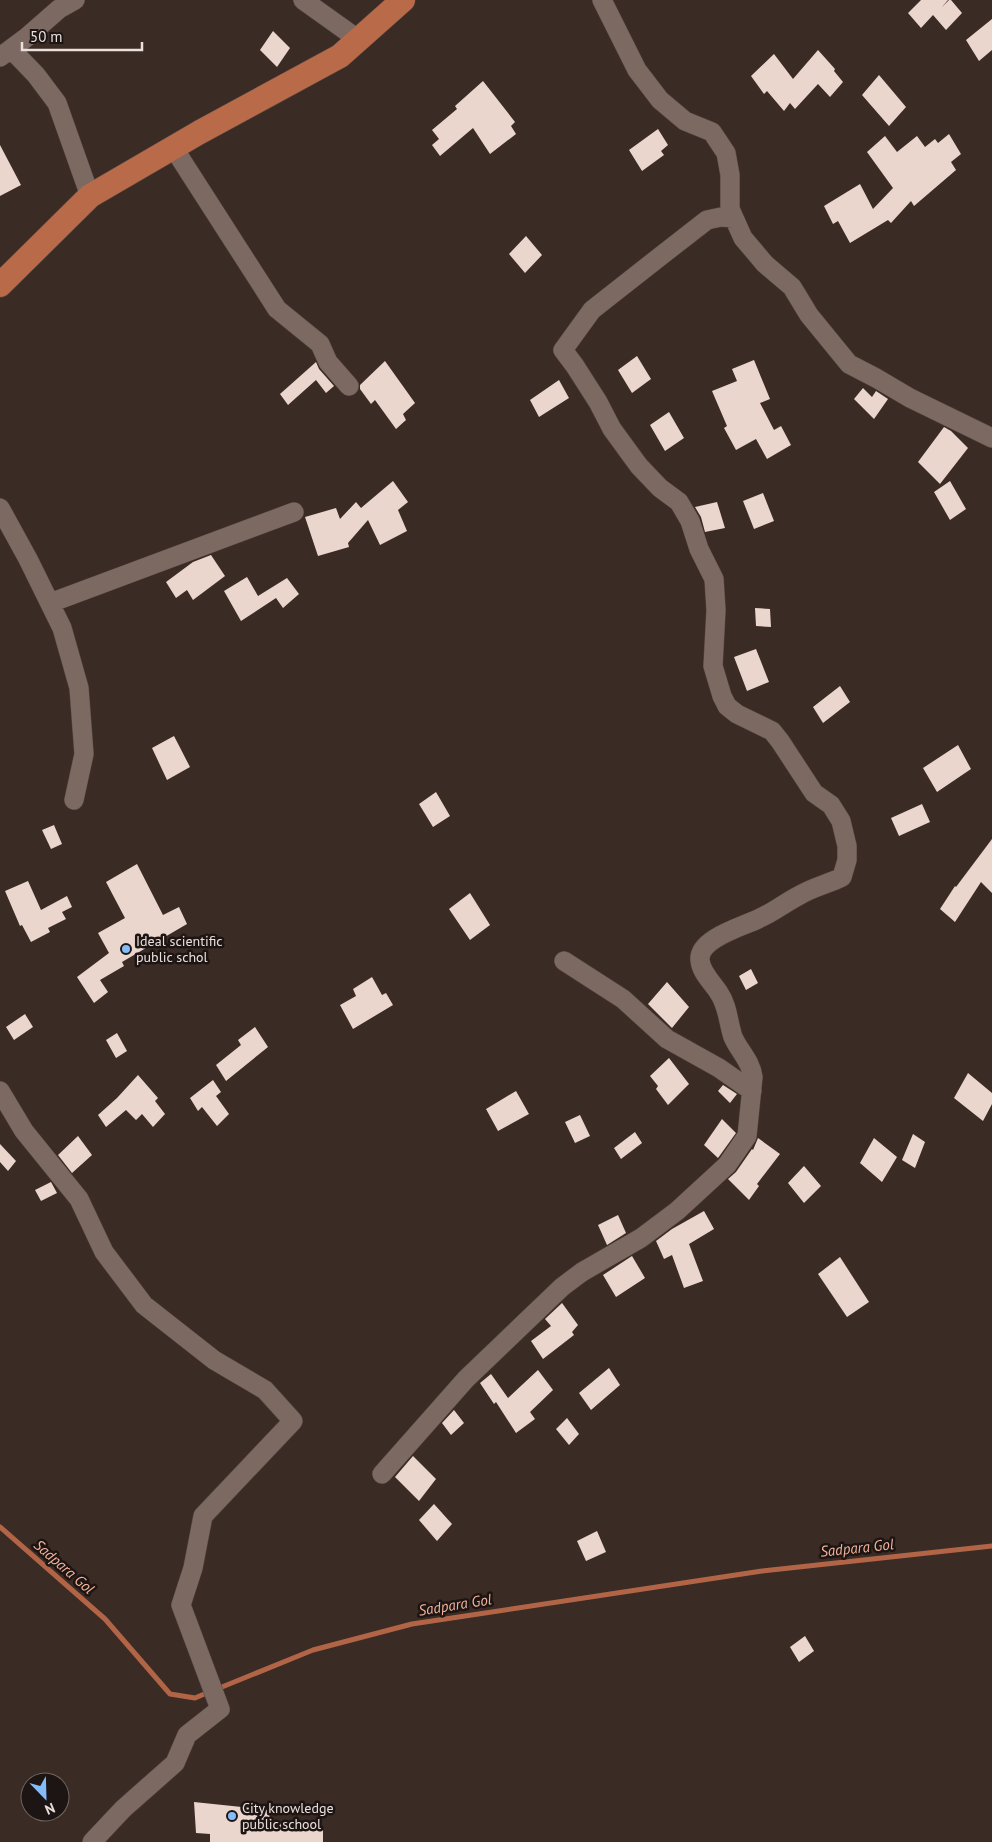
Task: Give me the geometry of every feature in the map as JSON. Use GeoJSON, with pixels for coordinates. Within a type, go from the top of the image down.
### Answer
{"type":"FeatureCollection","features":[{"type":"Feature","properties":{"kind":"main road"},"geometry":{"type":"LineString","coordinates":[[0,285],[90,196],[173,147],[340,56],[403,0]]}},
{"type":"Feature","properties":{"kind":"street"},"geometry":{"type":"LineString","coordinates":[[75,0],[59,9],[5,53],[36,75],[57,103],[90,196]]}},
{"type":"Feature","properties":{"kind":"street"},"geometry":{"type":"LineString","coordinates":[[302,0],[359,40]]}},
{"type":"Feature","properties":{"kind":"street"},"geometry":{"type":"LineString","coordinates":[[602,0],[637,70],[660,100],[685,121],[712,132],[726,153],[730,175],[730,209],[743,238],[765,264],[792,287],[809,315],[849,364],[910,398],[992,438]]}},
{"type":"Feature","properties":{"kind":"street"},"geometry":{"type":"LineString","coordinates":[[173,147],[277,309],[320,344],[328,362],[349,386]]}},
{"type":"Feature","properties":{"kind":"street"},"geometry":{"type":"LineString","coordinates":[[382,1474],[466,1379],[562,1287],[582,1272],[641,1238],[677,1211],[727,1165],[747,1136],[753,1070],[733,1037],[726,1008],[720,994],[702,966],[700,960],[701,953],[716,938],[759,919],[800,894],[842,877],[847,860],[841,821],[831,806],[814,793],[772,731],[737,714],[724,701],[713,666],[716,610],[714,578],[699,549],[690,521],[680,502],[660,488],[639,466],[612,429],[598,402],[563,350],[592,310],[662,255],[708,220],[721,217],[734,218]]}},
{"type":"Feature","properties":{"kind":"street"},"geometry":{"type":"LineString","coordinates":[[0,508],[62,628],[79,688],[84,754],[74,800]]}},
{"type":"Feature","properties":{"kind":"street"},"geometry":{"type":"LineString","coordinates":[[50,603],[294,512]]}},
{"type":"Feature","properties":{"kind":"street"},"geometry":{"type":"LineString","coordinates":[[564,961],[623,999],[667,1038],[719,1068],[752,1091]]}},
{"type":"Feature","properties":{"kind":"street"},"geometry":{"type":"LineString","coordinates":[[0,1091],[24,1131],[79,1199],[104,1252],[144,1305],[214,1360],[265,1390],[293,1421],[203,1516],[193,1568],[181,1606],[220,1709],[187,1735],[175,1763],[122,1809],[92,1842]]}},
{"type":"Feature","properties":{"kind":"building"},"geometry":{"type":"Polygon","coordinates":[[[921,0],[948,0],[942,7],[951,0],[962,13],[946,30],[933,15],[921,28],[908,13],[921,0]]]}},
{"type":"Feature","properties":{"kind":"building"},"geometry":{"type":"Polygon","coordinates":[[[992,19],[992,50],[979,61],[966,40],[992,19]]]}},
{"type":"Feature","properties":{"kind":"building"},"geometry":{"type":"Polygon","coordinates":[[[273,31],[290,48],[277,67],[260,50],[273,31]]]}},
{"type":"Feature","properties":{"kind":"building"},"geometry":{"type":"Polygon","coordinates":[[[818,50],[835,69],[834,71],[843,82],[830,97],[818,84],[795,109],[790,103],[784,111],[767,91],[764,94],[751,76],[774,54],[793,79],[818,50]]]}},
{"type":"Feature","properties":{"kind":"building"},"geometry":{"type":"Polygon","coordinates":[[[879,75],[906,107],[889,126],[862,95],[879,75]]]}},
{"type":"Feature","properties":{"kind":"building"},"geometry":{"type":"Polygon","coordinates":[[[483,81],[515,122],[511,126],[516,134],[490,154],[473,128],[440,156],[432,145],[439,139],[432,130],[457,109],[455,106],[483,81]]]}},
{"type":"Feature","properties":{"kind":"building"},"geometry":{"type":"Polygon","coordinates":[[[658,129],[668,145],[661,151],[664,155],[642,171],[629,150],[658,129]]]}},
{"type":"Feature","properties":{"kind":"building"},"geometry":{"type":"Polygon","coordinates":[[[949,134],[961,154],[951,162],[956,170],[914,206],[911,201],[891,223],[888,220],[850,243],[838,221],[833,224],[824,206],[860,184],[873,209],[893,188],[867,152],[885,136],[897,152],[917,136],[925,147],[935,139],[938,143],[949,134]]]}},
{"type":"Feature","properties":{"kind":"building"},"geometry":{"type":"Polygon","coordinates":[[[0,145],[21,185],[0,196],[0,145]]]}},
{"type":"Feature","properties":{"kind":"building"},"geometry":{"type":"Polygon","coordinates":[[[526,236],[542,255],[525,273],[509,254],[526,236]]]}},
{"type":"Feature","properties":{"kind":"building"},"geometry":{"type":"Polygon","coordinates":[[[637,356],[651,379],[632,393],[618,370],[637,356]]]}},
{"type":"Feature","properties":{"kind":"building"},"geometry":{"type":"Polygon","coordinates":[[[754,360],[770,399],[760,403],[774,430],[781,426],[791,445],[767,459],[756,439],[736,450],[724,428],[727,426],[712,391],[737,381],[732,369],[754,360]]]}},
{"type":"Feature","properties":{"kind":"building"},"geometry":{"type":"Polygon","coordinates":[[[385,361],[415,403],[403,414],[406,420],[396,429],[375,400],[371,404],[360,389],[360,385],[385,361]]]}},
{"type":"Feature","properties":{"kind":"building"},"geometry":{"type":"Polygon","coordinates":[[[316,362],[319,369],[334,386],[326,393],[316,380],[288,405],[280,394],[316,362]]]}},
{"type":"Feature","properties":{"kind":"building"},"geometry":{"type":"Polygon","coordinates":[[[559,380],[569,398],[539,417],[530,400],[559,380]]]}},
{"type":"Feature","properties":{"kind":"building"},"geometry":{"type":"Polygon","coordinates":[[[863,388],[872,397],[876,391],[888,399],[874,419],[854,399],[863,388]]]}},
{"type":"Feature","properties":{"kind":"building"},"geometry":{"type":"Polygon","coordinates":[[[669,412],[684,438],[665,451],[650,425],[669,412]]]}},
{"type":"Feature","properties":{"kind":"building"},"geometry":{"type":"Polygon","coordinates":[[[944,427],[951,431],[968,448],[940,484],[918,462],[944,427]]]}},
{"type":"Feature","properties":{"kind":"building"},"geometry":{"type":"Polygon","coordinates":[[[393,481],[408,502],[398,510],[407,531],[380,545],[368,520],[348,543],[349,547],[318,556],[305,517],[336,508],[340,519],[356,502],[361,508],[393,481]]]}},
{"type":"Feature","properties":{"kind":"building"},"geometry":{"type":"Polygon","coordinates":[[[950,481],[966,509],[950,520],[934,492],[950,481]]]}},
{"type":"Feature","properties":{"kind":"building"},"geometry":{"type":"Polygon","coordinates":[[[763,493],[774,521],[754,529],[743,501],[763,493]]]}},
{"type":"Feature","properties":{"kind":"building"},"geometry":{"type":"Polygon","coordinates":[[[717,502],[725,528],[705,532],[701,517],[695,507],[717,502]]]}},
{"type":"Feature","properties":{"kind":"building"},"geometry":{"type":"Polygon","coordinates":[[[211,555],[225,576],[193,600],[187,590],[176,598],[166,582],[193,562],[211,555]]]}},
{"type":"Feature","properties":{"kind":"building"},"geometry":{"type":"Polygon","coordinates":[[[247,577],[258,596],[287,578],[299,594],[283,608],[276,598],[241,621],[224,591],[247,577]]]}},
{"type":"Feature","properties":{"kind":"building"},"geometry":{"type":"Polygon","coordinates":[[[755,608],[770,609],[771,627],[756,626],[755,608]]]}},
{"type":"Feature","properties":{"kind":"building"},"geometry":{"type":"Polygon","coordinates":[[[756,649],[769,682],[747,691],[734,657],[756,649]]]}},
{"type":"Feature","properties":{"kind":"building"},"geometry":{"type":"Polygon","coordinates":[[[840,686],[850,702],[823,723],[813,707],[840,686]]]}},
{"type":"Feature","properties":{"kind":"building"},"geometry":{"type":"Polygon","coordinates":[[[174,736],[190,767],[167,780],[152,748],[174,736]]]}},
{"type":"Feature","properties":{"kind":"building"},"geometry":{"type":"Polygon","coordinates":[[[958,745],[971,769],[937,792],[923,768],[958,745]]]}},
{"type":"Feature","properties":{"kind":"building"},"geometry":{"type":"Polygon","coordinates":[[[436,792],[450,816],[433,827],[419,804],[436,792]]]}},
{"type":"Feature","properties":{"kind":"building"},"geometry":{"type":"Polygon","coordinates":[[[922,804],[930,822],[899,836],[891,818],[922,804]]]}},
{"type":"Feature","properties":{"kind":"building"},"geometry":{"type":"Polygon","coordinates":[[[54,825],[62,844],[51,849],[42,830],[54,825]]]}},
{"type":"Feature","properties":{"kind":"building"},"geometry":{"type":"Polygon","coordinates":[[[992,839],[992,893],[981,882],[955,922],[940,909],[955,886],[992,839]]]}},
{"type":"Feature","properties":{"kind":"building"},"geometry":{"type":"Polygon","coordinates":[[[137,864],[163,915],[179,907],[187,924],[122,962],[124,966],[100,980],[108,992],[94,1003],[77,977],[109,953],[98,933],[125,918],[106,882],[137,864]]]}},
{"type":"Feature","properties":{"kind":"building"},"geometry":{"type":"Polygon","coordinates":[[[28,881],[41,910],[67,896],[72,907],[62,912],[66,919],[48,928],[50,932],[31,942],[22,925],[20,926],[5,891],[28,881]]]}},
{"type":"Feature","properties":{"kind":"building"},"geometry":{"type":"Polygon","coordinates":[[[470,893],[490,925],[470,940],[449,909],[470,893]]]}},
{"type":"Feature","properties":{"kind":"building"},"geometry":{"type":"Polygon","coordinates":[[[751,969],[758,983],[746,990],[739,976],[751,969]]]}},
{"type":"Feature","properties":{"kind":"building"},"geometry":{"type":"Polygon","coordinates":[[[372,977],[382,995],[386,993],[393,1005],[353,1029],[340,1005],[356,996],[353,989],[372,977]]]}},
{"type":"Feature","properties":{"kind":"building"},"geometry":{"type":"Polygon","coordinates":[[[667,982],[689,1007],[672,1028],[648,1004],[667,982]]]}},
{"type":"Feature","properties":{"kind":"building"},"geometry":{"type":"Polygon","coordinates":[[[25,1014],[33,1027],[14,1040],[6,1027],[25,1014]]]}},
{"type":"Feature","properties":{"kind":"building"},"geometry":{"type":"Polygon","coordinates":[[[255,1027],[268,1047],[226,1081],[216,1065],[241,1045],[238,1040],[255,1027]]]}},
{"type":"Feature","properties":{"kind":"building"},"geometry":{"type":"Polygon","coordinates":[[[117,1033],[127,1051],[116,1058],[106,1040],[117,1033]]]}},
{"type":"Feature","properties":{"kind":"building"},"geometry":{"type":"Polygon","coordinates":[[[669,1058],[689,1084],[668,1105],[656,1089],[658,1086],[650,1076],[669,1058]]]}},
{"type":"Feature","properties":{"kind":"building"},"geometry":{"type":"Polygon","coordinates":[[[968,1073],[992,1093],[992,1104],[983,1121],[954,1098],[968,1073]]]}},
{"type":"Feature","properties":{"kind":"building"},"geometry":{"type":"Polygon","coordinates":[[[138,1075],[158,1098],[155,1101],[165,1114],[153,1127],[142,1114],[136,1120],[126,1110],[106,1127],[98,1115],[138,1075]]]}},
{"type":"Feature","properties":{"kind":"building"},"geometry":{"type":"Polygon","coordinates":[[[213,1080],[221,1092],[216,1096],[229,1114],[217,1126],[202,1107],[198,1111],[190,1098],[213,1080]]]}},
{"type":"Feature","properties":{"kind":"building"},"geometry":{"type":"Polygon","coordinates":[[[723,1085],[737,1094],[730,1103],[718,1091],[723,1085]]]}},
{"type":"Feature","properties":{"kind":"building"},"geometry":{"type":"Polygon","coordinates":[[[516,1091],[529,1114],[498,1131],[486,1109],[516,1091]]]}},
{"type":"Feature","properties":{"kind":"building"},"geometry":{"type":"Polygon","coordinates":[[[580,1115],[590,1136],[575,1143],[565,1122],[580,1115]]]}},
{"type":"Feature","properties":{"kind":"building"},"geometry":{"type":"Polygon","coordinates":[[[722,1119],[736,1133],[718,1158],[704,1145],[722,1119]]]}},
{"type":"Feature","properties":{"kind":"building"},"geometry":{"type":"Polygon","coordinates":[[[635,1132],[642,1143],[621,1159],[614,1148],[635,1132]]]}},
{"type":"Feature","properties":{"kind":"building"},"geometry":{"type":"Polygon","coordinates":[[[913,1134],[925,1142],[915,1168],[902,1160],[913,1134]]]}},
{"type":"Feature","properties":{"kind":"building"},"geometry":{"type":"Polygon","coordinates":[[[78,1136],[92,1155],[72,1173],[58,1155],[78,1136]]]}},
{"type":"Feature","properties":{"kind":"building"},"geometry":{"type":"Polygon","coordinates":[[[758,1138],[780,1154],[757,1184],[759,1186],[749,1200],[728,1179],[753,1150],[758,1138]]]}},
{"type":"Feature","properties":{"kind":"building"},"geometry":{"type":"Polygon","coordinates":[[[874,1138],[897,1157],[882,1182],[860,1163],[874,1138]]]}},
{"type":"Feature","properties":{"kind":"building"},"geometry":{"type":"Polygon","coordinates":[[[0,1144],[16,1161],[8,1171],[0,1162],[0,1144]]]}},
{"type":"Feature","properties":{"kind":"building"},"geometry":{"type":"Polygon","coordinates":[[[804,1166],[821,1186],[804,1203],[788,1183],[804,1166]]]}},
{"type":"Feature","properties":{"kind":"building"},"geometry":{"type":"Polygon","coordinates":[[[51,1182],[57,1193],[41,1201],[35,1190],[51,1182]]]}},
{"type":"Feature","properties":{"kind":"building"},"geometry":{"type":"Polygon","coordinates":[[[704,1211],[714,1229],[689,1244],[703,1281],[684,1288],[672,1255],[664,1259],[656,1241],[672,1229],[704,1211]]]}},
{"type":"Feature","properties":{"kind":"building"},"geometry":{"type":"Polygon","coordinates":[[[618,1215],[626,1233],[607,1245],[598,1225],[618,1215]]]}},
{"type":"Feature","properties":{"kind":"building"},"geometry":{"type":"Polygon","coordinates":[[[632,1256],[645,1278],[616,1297],[603,1275],[632,1256]]]}},
{"type":"Feature","properties":{"kind":"building"},"geometry":{"type":"Polygon","coordinates":[[[840,1257],[869,1302],[847,1317],[818,1274],[840,1257]]]}},
{"type":"Feature","properties":{"kind":"building"},"geometry":{"type":"Polygon","coordinates":[[[562,1303],[578,1325],[572,1332],[574,1335],[543,1359],[531,1341],[551,1326],[545,1319],[562,1303]]]}},
{"type":"Feature","properties":{"kind":"building"},"geometry":{"type":"Polygon","coordinates":[[[609,1368],[620,1385],[591,1410],[579,1393],[609,1368]]]}},
{"type":"Feature","properties":{"kind":"building"},"geometry":{"type":"Polygon","coordinates":[[[538,1370],[553,1390],[530,1412],[535,1419],[516,1433],[496,1402],[494,1404],[480,1383],[491,1374],[508,1398],[538,1370]]]}},
{"type":"Feature","properties":{"kind":"building"},"geometry":{"type":"Polygon","coordinates":[[[454,1410],[464,1423],[451,1435],[442,1423],[454,1410]]]}},
{"type":"Feature","properties":{"kind":"building"},"geometry":{"type":"Polygon","coordinates":[[[567,1418],[579,1434],[569,1445],[556,1429],[567,1418]]]}},
{"type":"Feature","properties":{"kind":"building"},"geometry":{"type":"Polygon","coordinates":[[[413,1456],[436,1479],[419,1501],[395,1477],[413,1456]]]}},
{"type":"Feature","properties":{"kind":"building"},"geometry":{"type":"Polygon","coordinates":[[[434,1504],[452,1524],[437,1541],[419,1520],[434,1504]]]}},
{"type":"Feature","properties":{"kind":"building"},"geometry":{"type":"Polygon","coordinates":[[[597,1531],[606,1552],[586,1561],[577,1541],[597,1531]]]}},
{"type":"Feature","properties":{"kind":"building"},"geometry":{"type":"Polygon","coordinates":[[[805,1636],[814,1651],[799,1662],[790,1647],[805,1636]]]}},
{"type":"Feature","properties":{"kind":"building","name":"City knowledge public school"},"geometry":{"type":"Polygon","coordinates":[[[194,1802],[269,1810],[270,1822],[323,1830],[323,1842],[210,1842],[210,1834],[196,1833],[194,1802]]]}},
{"type":"Feature","properties":{"kind":"waterway","name":"Sadpara Gol"},"geometry":{"type":"LineString","coordinates":[[0,1527],[105,1619],[170,1694],[195,1698],[209,1692]]}},
{"type":"Feature","properties":{"kind":"waterway","name":"Sadpara Gol"},"geometry":{"type":"LineString","coordinates":[[217,1689],[313,1650],[412,1624],[762,1571],[992,1546]]}},
{"type":"Feature","properties":{"kind":"place","name":"Ideal scientific public schol"},"geometry":{"type":"Point","coordinates":[126,949]}},
{"type":"Feature","properties":{"kind":"place","name":"City knowledge public school"},"geometry":{"type":"Point","coordinates":[232,1816]}}]}
